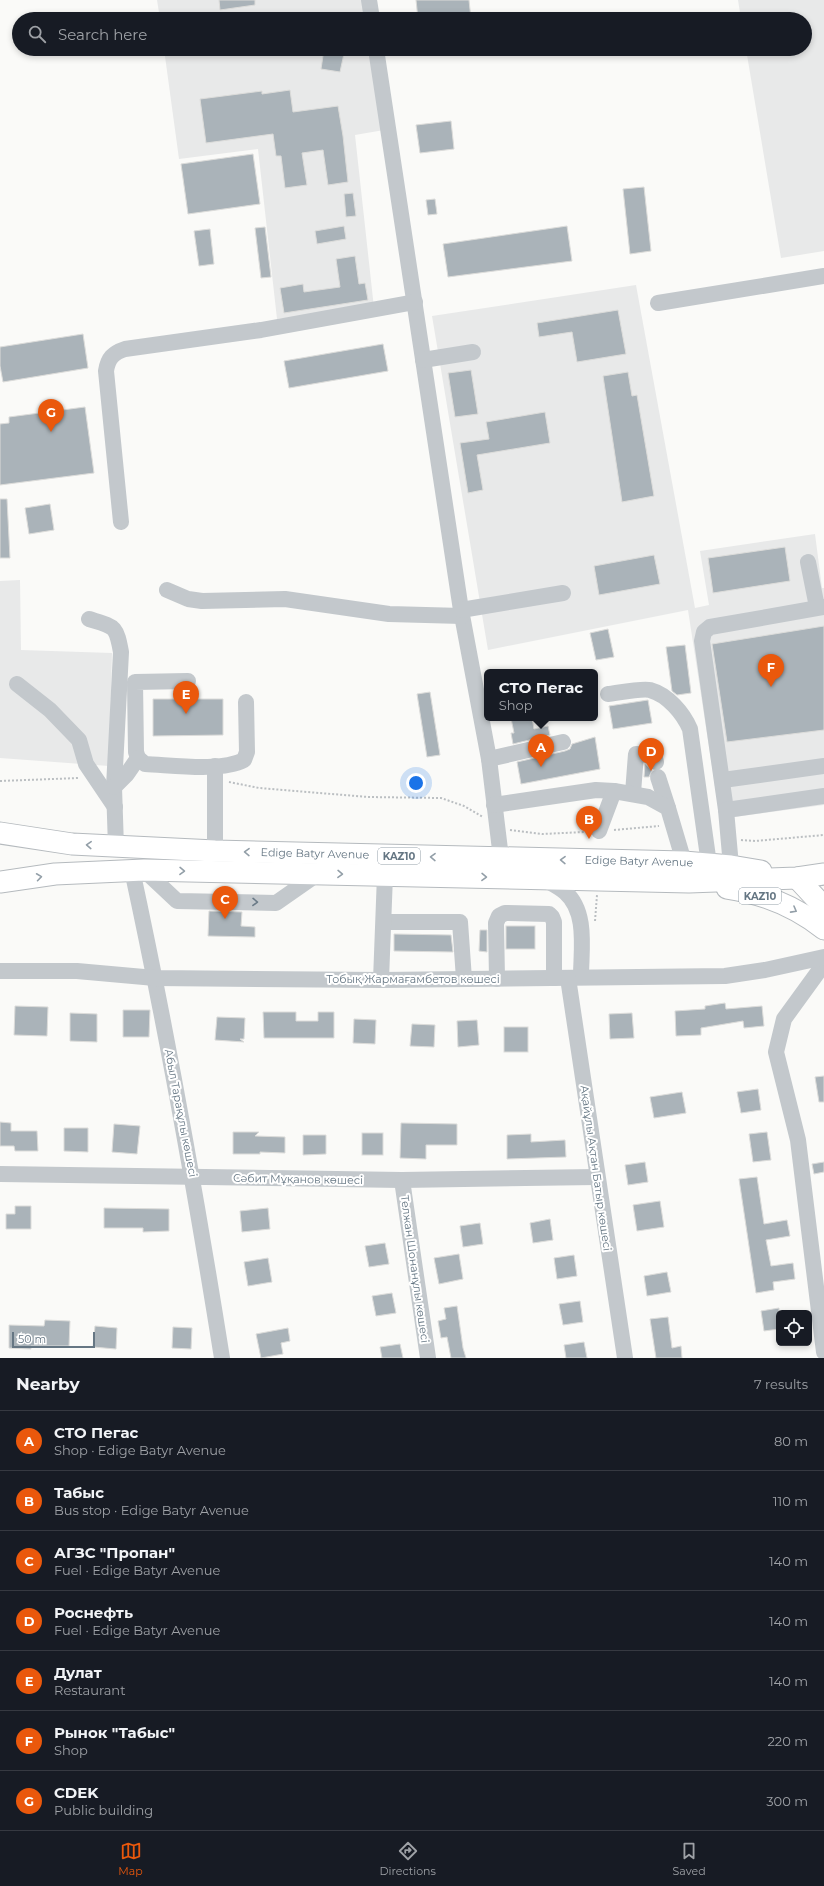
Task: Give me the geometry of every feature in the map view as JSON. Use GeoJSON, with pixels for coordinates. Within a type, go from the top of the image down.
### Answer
{"type":"FeatureCollection","features":[{"type":"Feature","properties":{"kind":"main road","name":"Edige Batyr Avenue"},"geometry":{"type":"LineString","coordinates":[[0,833],[72,844],[116,847],[215,851],[684,862],[732,866],[797,878]]}},
{"type":"Feature","properties":{"kind":"main road","name":"Edige Batyr Avenue"},"geometry":{"type":"LineString","coordinates":[[0,882],[55,874],[138,870],[689,882],[797,878],[824,874]]}},
{"type":"Feature","properties":{"kind":"main road"},"geometry":{"type":"LineString","coordinates":[[797,878],[824,907]]}},
{"type":"Feature","properties":{"kind":"main road","name":"KAZ10"},"geometry":{"type":"LineString","coordinates":[[689,882],[738,890],[764,897],[790,907],[824,929]]}},
{"type":"Feature","properties":{"kind":"street"},"geometry":{"type":"LineString","coordinates":[[369,0],[371,12]]}},
{"type":"Feature","properties":{"kind":"street"},"geometry":{"type":"LineString","coordinates":[[377,56],[462,613],[489,759],[501,858]]}},
{"type":"Feature","properties":{"kind":"street"},"geometry":{"type":"LineString","coordinates":[[658,303],[824,276]]}},
{"type":"Feature","properties":{"kind":"street"},"geometry":{"type":"LineString","coordinates":[[121,522],[106,371],[108,361],[115,353],[125,349],[261,330],[415,302]]}},
{"type":"Feature","properties":{"kind":"street"},"geometry":{"type":"LineString","coordinates":[[424,360],[473,352]]}},
{"type":"Feature","properties":{"kind":"street"},"geometry":{"type":"LineString","coordinates":[[732,866],[723,780],[702,641],[704,632],[710,627],[820,607],[808,562]]}},
{"type":"Feature","properties":{"kind":"street"},"geometry":{"type":"LineString","coordinates":[[167,590],[188,599],[202,601],[285,599],[389,614],[462,613],[563,594]]}},
{"type":"Feature","properties":{"kind":"street"},"geometry":{"type":"LineString","coordinates":[[89,619],[110,626],[117,633],[120,652],[114,787],[116,847]]}},
{"type":"Feature","properties":{"kind":"street"},"geometry":{"type":"LineString","coordinates":[[188,681],[135,682],[136,752],[138,758],[145,764],[215,773],[244,760],[247,752],[246,702]]}},
{"type":"Feature","properties":{"kind":"street"},"geometry":{"type":"LineString","coordinates":[[17,684],[50,710],[79,740],[86,764],[115,807]]}},
{"type":"Feature","properties":{"kind":"street"},"geometry":{"type":"LineString","coordinates":[[608,694],[649,690],[666,699],[685,719],[690,729],[709,864]]}},
{"type":"Feature","properties":{"kind":"street"},"geometry":{"type":"LineString","coordinates":[[489,759],[563,742]]}},
{"type":"Feature","properties":{"kind":"street"},"geometry":{"type":"LineString","coordinates":[[633,793],[636,754],[654,755],[672,824],[684,862]]}},
{"type":"Feature","properties":{"kind":"street"},"geometry":{"type":"LineString","coordinates":[[114,787],[127,774],[138,758]]}},
{"type":"Feature","properties":{"kind":"street"},"geometry":{"type":"LineString","coordinates":[[723,780],[824,766]]}},
{"type":"Feature","properties":{"kind":"street"},"geometry":{"type":"LineString","coordinates":[[215,773],[215,851]]}},
{"type":"Feature","properties":{"kind":"street"},"geometry":{"type":"LineString","coordinates":[[494,805],[596,790],[633,793],[648,797],[668,808]]}},
{"type":"Feature","properties":{"kind":"street"},"geometry":{"type":"LineString","coordinates":[[599,831],[614,791]]}},
{"type":"Feature","properties":{"kind":"street"},"geometry":{"type":"LineString","coordinates":[[726,810],[824,796]]}},
{"type":"Feature","properties":{"kind":"street"},"geometry":{"type":"LineString","coordinates":[[138,870],[177,901],[276,903],[319,874]]}},
{"type":"Feature","properties":{"kind":"street","name":"Абыл Тарақұлы көшесі"},"geometry":{"type":"LineString","coordinates":[[138,870],[156,978],[193,1178],[222,1358]]}},
{"type":"Feature","properties":{"kind":"street"},"geometry":{"type":"LineString","coordinates":[[381,980],[385,875]]}},
{"type":"Feature","properties":{"kind":"street"},"geometry":{"type":"LineString","coordinates":[[544,879],[565,893],[574,905],[581,921],[568,978]]}},
{"type":"Feature","properties":{"kind":"street"},"geometry":{"type":"LineString","coordinates":[[497,978],[496,923],[499,916],[505,914],[549,914],[554,922],[568,978]]}},
{"type":"Feature","properties":{"kind":"street"},"geometry":{"type":"LineString","coordinates":[[384,922],[460,922],[464,979]]}},
{"type":"Feature","properties":{"kind":"street","name":"Тобық Жармағамбетов көшесі"},"geometry":{"type":"LineString","coordinates":[[0,971],[77,971],[156,978],[381,980],[726,976],[765,970],[824,957]]}},
{"type":"Feature","properties":{"kind":"street"},"geometry":{"type":"LineString","coordinates":[[824,964],[784,1019],[776,1052],[798,1140],[824,1352]]}},
{"type":"Feature","properties":{"kind":"street","name":"Ақайұлы Ақтан Батыр көшесі"},"geometry":{"type":"LineString","coordinates":[[568,978],[596,1177],[625,1358]]}},
{"type":"Feature","properties":{"kind":"street","name":"Сәбит Мұқанов көшесі"},"geometry":{"type":"LineString","coordinates":[[0,1174],[402,1180],[596,1177]]}},
{"type":"Feature","properties":{"kind":"street","name":"Телжан Шонанұлы көшесі"},"geometry":{"type":"LineString","coordinates":[[402,1180],[428,1358]]}},
{"type":"Feature","properties":{"kind":"path"},"geometry":{"type":"LineString","coordinates":[[215,773],[259,788],[368,797],[441,798],[464,806],[497,827],[542,834],[599,831],[672,824]]}},
{"type":"Feature","properties":{"kind":"path"},"geometry":{"type":"LineString","coordinates":[[0,781],[96,778]]}},
{"type":"Feature","properties":{"kind":"path"},"geometry":{"type":"LineString","coordinates":[[729,839],[755,841],[824,835]]}},
{"type":"Feature","properties":{"kind":"shaded area"},"geometry":{"type":"Polygon","coordinates":[[[157,0],[366,0],[367,12],[159,12],[157,0]]]}},
{"type":"Feature","properties":{"kind":"shaded area"},"geometry":{"type":"Polygon","coordinates":[[[738,0],[824,0],[824,251],[781,258],[747,56],[812,56],[812,12],[740,12],[738,0]]]}},
{"type":"Feature","properties":{"kind":"shaded area"},"geometry":{"type":"Polygon","coordinates":[[[165,56],[374,56],[384,130],[355,135],[374,308],[277,319],[258,149],[179,159],[165,56]]]}},
{"type":"Feature","properties":{"kind":"shaded area"},"geometry":{"type":"Polygon","coordinates":[[[636,285],[695,608],[709,605],[700,551],[815,534],[822,588],[824,588],[824,805],[720,819],[688,610],[488,650],[432,316],[636,285]]]}},
{"type":"Feature","properties":{"kind":"shaded area"},"geometry":{"type":"Polygon","coordinates":[[[20,580],[21,650],[112,653],[109,766],[0,758],[0,581],[20,580]]]}},
{"type":"Feature","properties":{"kind":"building"},"geometry":{"type":"Polygon","coordinates":[[[219,0],[255,0],[255,5],[220,10],[219,0]]]}},
{"type":"Feature","properties":{"kind":"building"},"geometry":{"type":"Polygon","coordinates":[[[416,0],[469,0],[470,12],[417,12],[416,0]]]}},
{"type":"Feature","properties":{"kind":"building"},"geometry":{"type":"Polygon","coordinates":[[[323,56],[343,56],[340,72],[321,69],[323,56]]]}},
{"type":"Feature","properties":{"kind":"building"},"geometry":{"type":"Polygon","coordinates":[[[290,90],[293,112],[338,106],[348,182],[328,185],[323,150],[302,153],[307,185],[285,188],[281,156],[276,156],[273,134],[206,143],[200,99],[262,91],[262,94],[290,90]]]}},
{"type":"Feature","properties":{"kind":"building"},"geometry":{"type":"Polygon","coordinates":[[[451,121],[454,149],[420,153],[416,125],[451,121]]]}},
{"type":"Feature","properties":{"kind":"building"},"geometry":{"type":"Polygon","coordinates":[[[253,154],[260,204],[188,214],[181,164],[253,154]]]}},
{"type":"Feature","properties":{"kind":"building"},"geometry":{"type":"Polygon","coordinates":[[[644,187],[651,251],[630,254],[623,189],[644,187]]]}},
{"type":"Feature","properties":{"kind":"building"},"geometry":{"type":"Polygon","coordinates":[[[353,193],[356,216],[346,217],[344,194],[353,193]]]}},
{"type":"Feature","properties":{"kind":"building"},"geometry":{"type":"Polygon","coordinates":[[[435,199],[437,214],[428,215],[426,200],[435,199]]]}},
{"type":"Feature","properties":{"kind":"building"},"geometry":{"type":"Polygon","coordinates":[[[344,226],[346,239],[317,244],[315,231],[344,226]]]}},
{"type":"Feature","properties":{"kind":"building"},"geometry":{"type":"Polygon","coordinates":[[[567,226],[572,261],[448,277],[443,244],[567,226]]]}},
{"type":"Feature","properties":{"kind":"building"},"geometry":{"type":"Polygon","coordinates":[[[265,227],[271,277],[261,278],[255,228],[265,227]]]}},
{"type":"Feature","properties":{"kind":"building"},"geometry":{"type":"Polygon","coordinates":[[[210,229],[214,264],[199,266],[194,231],[210,229]]]}},
{"type":"Feature","properties":{"kind":"building"},"geometry":{"type":"Polygon","coordinates":[[[355,256],[359,284],[365,283],[368,300],[284,313],[280,288],[303,284],[304,292],[340,287],[336,259],[355,256]]]}},
{"type":"Feature","properties":{"kind":"building"},"geometry":{"type":"Polygon","coordinates":[[[618,310],[626,354],[577,362],[572,332],[539,337],[537,323],[618,310]]]}},
{"type":"Feature","properties":{"kind":"building"},"geometry":{"type":"Polygon","coordinates":[[[83,334],[88,368],[3,382],[0,366],[0,347],[83,334]]]}},
{"type":"Feature","properties":{"kind":"building"},"geometry":{"type":"Polygon","coordinates":[[[383,344],[388,371],[289,388],[284,361],[383,344]]]}},
{"type":"Feature","properties":{"kind":"building"},"geometry":{"type":"Polygon","coordinates":[[[471,370],[478,414],[455,417],[448,373],[471,370]]]}},
{"type":"Feature","properties":{"kind":"building"},"geometry":{"type":"Polygon","coordinates":[[[628,372],[632,396],[637,395],[654,496],[622,502],[603,376],[628,372]]]}},
{"type":"Feature","properties":{"kind":"building"},"geometry":{"type":"Polygon","coordinates":[[[85,407],[94,473],[0,485],[0,424],[9,423],[9,417],[85,407]]]}},
{"type":"Feature","properties":{"kind":"building"},"geometry":{"type":"Polygon","coordinates":[[[545,412],[550,443],[477,455],[483,490],[468,493],[460,443],[489,439],[486,422],[545,412]]]}},
{"type":"Feature","properties":{"kind":"building"},"geometry":{"type":"Polygon","coordinates":[[[0,499],[7,499],[10,558],[0,558],[0,499]]]}},
{"type":"Feature","properties":{"kind":"building"},"geometry":{"type":"Polygon","coordinates":[[[50,504],[54,530],[29,534],[25,508],[50,504]]]}},
{"type":"Feature","properties":{"kind":"building"},"geometry":{"type":"Polygon","coordinates":[[[785,547],[790,581],[713,593],[708,558],[785,547]]]}},
{"type":"Feature","properties":{"kind":"building"},"geometry":{"type":"Polygon","coordinates":[[[654,555],[660,584],[599,595],[594,566],[654,555]]]}},
{"type":"Feature","properties":{"kind":"building"},"geometry":{"type":"Polygon","coordinates":[[[824,626],[824,730],[727,742],[712,644],[824,626]]]}},
{"type":"Feature","properties":{"kind":"building"},"geometry":{"type":"Polygon","coordinates":[[[608,629],[614,657],[596,660],[590,633],[608,629]]]}},
{"type":"Feature","properties":{"kind":"building"},"geometry":{"type":"Polygon","coordinates":[[[685,645],[691,693],[677,695],[672,691],[666,647],[685,645]]]}},
{"type":"Feature","properties":{"kind":"building"},"geometry":{"type":"Polygon","coordinates":[[[430,692],[440,755],[427,757],[417,694],[430,692]]]}},
{"type":"Feature","properties":{"kind":"building"},"geometry":{"type":"Polygon","coordinates":[[[153,699],[223,699],[223,735],[153,736],[153,699]]]}},
{"type":"Feature","properties":{"kind":"building"},"geometry":{"type":"Polygon","coordinates":[[[648,700],[652,723],[613,729],[609,706],[648,700]]]}},
{"type":"Feature","properties":{"kind":"building"},"geometry":{"type":"Polygon","coordinates":[[[512,721],[533,721],[534,729],[548,726],[550,735],[513,744],[511,733],[514,733],[512,721]]]}},
{"type":"Feature","properties":{"kind":"building"},"geometry":{"type":"Polygon","coordinates":[[[595,737],[600,769],[521,784],[517,762],[565,751],[570,749],[572,744],[595,737]]]}},
{"type":"Feature","properties":{"kind":"building"},"geometry":{"type":"Polygon","coordinates":[[[645,764],[652,770],[649,777],[644,777],[645,764]]]}},
{"type":"Feature","properties":{"kind":"building"},"geometry":{"type":"Polygon","coordinates":[[[209,911],[242,912],[241,926],[255,927],[255,937],[208,936],[209,911]]]}},
{"type":"Feature","properties":{"kind":"building"},"geometry":{"type":"Polygon","coordinates":[[[506,926],[535,926],[535,949],[506,949],[506,926]]]}},
{"type":"Feature","properties":{"kind":"building"},"geometry":{"type":"Polygon","coordinates":[[[480,930],[487,930],[487,952],[479,951],[480,930]]]}},
{"type":"Feature","properties":{"kind":"building"},"geometry":{"type":"Polygon","coordinates":[[[394,934],[451,935],[453,952],[394,951],[394,934]]]}},
{"type":"Feature","properties":{"kind":"building"},"geometry":{"type":"Polygon","coordinates":[[[725,1003],[726,1009],[762,1006],[764,1026],[744,1028],[743,1021],[701,1028],[701,1035],[676,1036],[675,1011],[705,1009],[705,1006],[725,1003]]]}},
{"type":"Feature","properties":{"kind":"building"},"geometry":{"type":"Polygon","coordinates":[[[15,1006],[48,1007],[47,1036],[14,1035],[15,1006]]]}},
{"type":"Feature","properties":{"kind":"building"},"geometry":{"type":"Polygon","coordinates":[[[123,1010],[150,1010],[149,1037],[123,1037],[123,1010]]]}},
{"type":"Feature","properties":{"kind":"building"},"geometry":{"type":"Polygon","coordinates":[[[263,1012],[296,1012],[296,1021],[318,1021],[318,1012],[334,1012],[334,1038],[264,1038],[263,1012]]]}},
{"type":"Feature","properties":{"kind":"building"},"geometry":{"type":"Polygon","coordinates":[[[70,1013],[97,1014],[97,1042],[70,1041],[70,1013]]]}},
{"type":"Feature","properties":{"kind":"building"},"geometry":{"type":"Polygon","coordinates":[[[632,1013],[634,1038],[610,1039],[609,1014],[632,1013]]]}},
{"type":"Feature","properties":{"kind":"building"},"geometry":{"type":"Polygon","coordinates":[[[217,1017],[245,1018],[244,1039],[240,1039],[244,1042],[215,1040],[217,1017]]]}},
{"type":"Feature","properties":{"kind":"building"},"geometry":{"type":"Polygon","coordinates":[[[354,1019],[376,1020],[375,1044],[353,1043],[354,1019]]]}},
{"type":"Feature","properties":{"kind":"building"},"geometry":{"type":"Polygon","coordinates":[[[477,1020],[479,1045],[458,1047],[457,1021],[477,1020]]]}},
{"type":"Feature","properties":{"kind":"building"},"geometry":{"type":"Polygon","coordinates":[[[412,1024],[435,1025],[434,1047],[410,1046],[412,1024]]]}},
{"type":"Feature","properties":{"kind":"building"},"geometry":{"type":"Polygon","coordinates":[[[504,1027],[528,1027],[528,1052],[504,1052],[504,1027]]]}},
{"type":"Feature","properties":{"kind":"building"},"geometry":{"type":"Polygon","coordinates":[[[824,1076],[824,1102],[819,1102],[815,1077],[824,1076]]]}},
{"type":"Feature","properties":{"kind":"building"},"geometry":{"type":"Polygon","coordinates":[[[758,1089],[761,1110],[741,1113],[737,1092],[758,1089]]]}},
{"type":"Feature","properties":{"kind":"building"},"geometry":{"type":"Polygon","coordinates":[[[682,1092],[686,1113],[654,1118],[650,1097],[682,1092]]]}},
{"type":"Feature","properties":{"kind":"building"},"geometry":{"type":"Polygon","coordinates":[[[0,1122],[11,1123],[11,1131],[37,1131],[38,1151],[15,1151],[14,1146],[0,1146],[0,1122]]]}},
{"type":"Feature","properties":{"kind":"building"},"geometry":{"type":"Polygon","coordinates":[[[401,1123],[457,1124],[457,1145],[426,1145],[426,1159],[400,1158],[401,1123]]]}},
{"type":"Feature","properties":{"kind":"building"},"geometry":{"type":"Polygon","coordinates":[[[114,1124],[140,1126],[137,1154],[112,1152],[114,1124]]]}},
{"type":"Feature","properties":{"kind":"building"},"geometry":{"type":"Polygon","coordinates":[[[64,1128],[88,1128],[88,1152],[64,1151],[64,1128]]]}},
{"type":"Feature","properties":{"kind":"building"},"geometry":{"type":"Polygon","coordinates":[[[233,1132],[259,1132],[255,1136],[285,1137],[285,1153],[260,1152],[260,1154],[233,1154],[233,1132]]]}},
{"type":"Feature","properties":{"kind":"building"},"geometry":{"type":"Polygon","coordinates":[[[767,1132],[771,1160],[753,1162],[749,1134],[767,1132]]]}},
{"type":"Feature","properties":{"kind":"building"},"geometry":{"type":"Polygon","coordinates":[[[362,1133],[383,1133],[383,1155],[362,1155],[362,1133]]]}},
{"type":"Feature","properties":{"kind":"building"},"geometry":{"type":"Polygon","coordinates":[[[531,1134],[531,1142],[565,1140],[566,1157],[507,1159],[507,1135],[531,1134]]]}},
{"type":"Feature","properties":{"kind":"building"},"geometry":{"type":"Polygon","coordinates":[[[303,1135],[326,1135],[326,1154],[303,1155],[303,1135]]]}},
{"type":"Feature","properties":{"kind":"building"},"geometry":{"type":"Polygon","coordinates":[[[645,1162],[648,1182],[628,1185],[625,1165],[645,1162]]]}},
{"type":"Feature","properties":{"kind":"building"},"geometry":{"type":"Polygon","coordinates":[[[824,1162],[824,1172],[814,1174],[812,1164],[824,1162]]]}},
{"type":"Feature","properties":{"kind":"building"},"geometry":{"type":"Polygon","coordinates":[[[757,1177],[764,1224],[787,1220],[790,1236],[766,1240],[771,1266],[793,1263],[795,1279],[773,1282],[774,1290],[756,1293],[739,1179],[757,1177]]]}},
{"type":"Feature","properties":{"kind":"building"},"geometry":{"type":"Polygon","coordinates":[[[660,1201],[664,1227],[637,1231],[633,1205],[660,1201]]]}},
{"type":"Feature","properties":{"kind":"building"},"geometry":{"type":"Polygon","coordinates":[[[15,1206],[31,1206],[31,1229],[6,1229],[6,1214],[15,1214],[15,1206]]]}},
{"type":"Feature","properties":{"kind":"building"},"geometry":{"type":"Polygon","coordinates":[[[104,1208],[169,1209],[169,1231],[143,1232],[143,1228],[104,1228],[104,1208]]]}},
{"type":"Feature","properties":{"kind":"building"},"geometry":{"type":"Polygon","coordinates":[[[268,1208],[270,1229],[242,1232],[240,1211],[268,1208]]]}},
{"type":"Feature","properties":{"kind":"building"},"geometry":{"type":"Polygon","coordinates":[[[550,1219],[553,1240],[533,1243],[530,1223],[550,1219]]]}},
{"type":"Feature","properties":{"kind":"building"},"geometry":{"type":"Polygon","coordinates":[[[480,1223],[483,1244],[463,1247],[460,1226],[480,1223]]]}},
{"type":"Feature","properties":{"kind":"building"},"geometry":{"type":"Polygon","coordinates":[[[385,1243],[389,1264],[369,1267],[365,1246],[385,1243]]]}},
{"type":"Feature","properties":{"kind":"building"},"geometry":{"type":"Polygon","coordinates":[[[459,1254],[463,1279],[439,1284],[434,1258],[459,1254]]]}},
{"type":"Feature","properties":{"kind":"building"},"geometry":{"type":"Polygon","coordinates":[[[574,1255],[577,1276],[557,1279],[554,1258],[574,1255]]]}},
{"type":"Feature","properties":{"kind":"building"},"geometry":{"type":"Polygon","coordinates":[[[268,1258],[272,1282],[248,1286],[244,1262],[268,1258]]]}},
{"type":"Feature","properties":{"kind":"building"},"geometry":{"type":"Polygon","coordinates":[[[667,1272],[671,1292],[647,1296],[644,1276],[667,1272]]]}},
{"type":"Feature","properties":{"kind":"building"},"geometry":{"type":"Polygon","coordinates":[[[392,1293],[396,1313],[376,1316],[372,1296],[392,1293]]]}},
{"type":"Feature","properties":{"kind":"building"},"geometry":{"type":"Polygon","coordinates":[[[580,1301],[583,1322],[563,1325],[559,1304],[580,1301]]]}},
{"type":"Feature","properties":{"kind":"building"},"geometry":{"type":"Polygon","coordinates":[[[457,1306],[463,1348],[466,1358],[451,1358],[447,1337],[441,1338],[438,1321],[446,1319],[444,1308],[457,1306]]]}},
{"type":"Feature","properties":{"kind":"building"},"geometry":{"type":"Polygon","coordinates":[[[779,1308],[779,1310],[776,1310],[776,1329],[764,1331],[761,1311],[779,1308]]]}},
{"type":"Feature","properties":{"kind":"building"},"geometry":{"type":"Polygon","coordinates":[[[668,1317],[672,1348],[681,1346],[682,1358],[656,1358],[650,1319],[668,1317]]]}},
{"type":"Feature","properties":{"kind":"building"},"geometry":{"type":"Polygon","coordinates":[[[45,1320],[70,1321],[69,1346],[31,1346],[31,1349],[9,1348],[9,1325],[44,1326],[45,1320]]]}},
{"type":"Feature","properties":{"kind":"building"},"geometry":{"type":"Polygon","coordinates":[[[95,1326],[117,1328],[116,1349],[93,1347],[95,1326]]]}},
{"type":"Feature","properties":{"kind":"building"},"geometry":{"type":"Polygon","coordinates":[[[173,1327],[192,1328],[191,1349],[172,1348],[173,1327]]]}},
{"type":"Feature","properties":{"kind":"building"},"geometry":{"type":"Polygon","coordinates":[[[288,1328],[290,1341],[281,1343],[283,1354],[261,1358],[256,1334],[288,1328]]]}},
{"type":"Feature","properties":{"kind":"building"},"geometry":{"type":"Polygon","coordinates":[[[584,1342],[587,1358],[566,1358],[564,1345],[584,1342]]]}},
{"type":"Feature","properties":{"kind":"building"},"geometry":{"type":"Polygon","coordinates":[[[400,1344],[403,1358],[382,1358],[380,1347],[400,1344]]]}},
{"type":"Feature","properties":{"kind":"place","name":"CDEK"},"geometry":{"type":"Point","coordinates":[51,432]}},
{"type":"Feature","properties":{"kind":"place","name":"Рынок \"Табыс\""},"geometry":{"type":"Point","coordinates":[771,687]}},
{"type":"Feature","properties":{"kind":"place","name":"Дулат"},"geometry":{"type":"Point","coordinates":[186,714]}},
{"type":"Feature","properties":{"kind":"place","name":"СТО Пегас"},"geometry":{"type":"Point","coordinates":[541,767]}},
{"type":"Feature","properties":{"kind":"place","name":"Роснефть"},"geometry":{"type":"Point","coordinates":[651,771]}},
{"type":"Feature","properties":{"kind":"place","name":"Табыс"},"geometry":{"type":"Point","coordinates":[589,839]}},
{"type":"Feature","properties":{"kind":"place","name":"АГЗС \"Пропан\""},"geometry":{"type":"Point","coordinates":[225,919]}}]}
